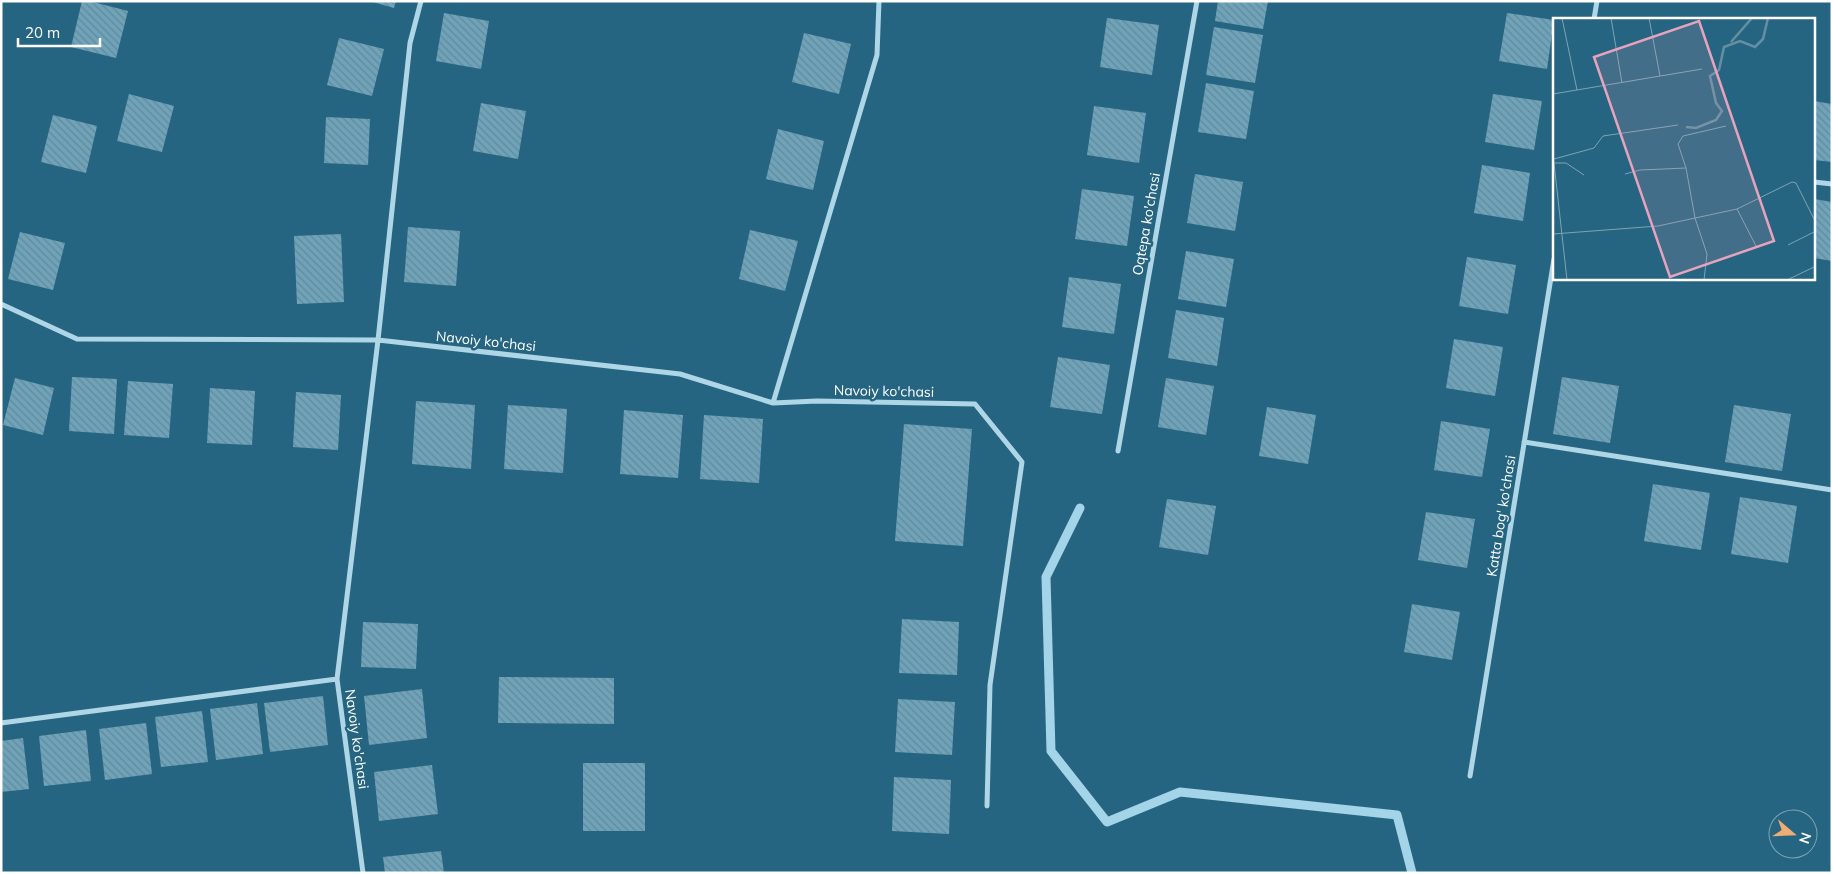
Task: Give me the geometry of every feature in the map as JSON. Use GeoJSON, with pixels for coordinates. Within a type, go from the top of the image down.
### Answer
{"type":"FeatureCollection","features":[{"type":"Feature","properties":{"kind":"street","name":"Navoiy ko'chasi"},"geometry":{"type":"LineString","coordinates":[[363,873],[337,679],[378,340],[410,43],[421,1]]}},
{"type":"Feature","properties":{"kind":"street"},"geometry":{"type":"LineString","coordinates":[[773,403],[877,55],[879,1]]}},
{"type":"Feature","properties":{"kind":"street","name":"Oqtepa ko'chasi"},"geometry":{"type":"LineString","coordinates":[[1118,451],[1197,1]]}},
{"type":"Feature","properties":{"kind":"street"},"geometry":{"type":"LineString","coordinates":[[1594,18],[1597,1]]}},
{"type":"Feature","properties":{"kind":"street"},"geometry":{"type":"LineString","coordinates":[[1816,182],[1832,184]]}},
{"type":"Feature","properties":{"kind":"street","name":"Katta bog' ko'chasi"},"geometry":{"type":"LineString","coordinates":[[1470,776],[1553,265]]}},
{"type":"Feature","properties":{"kind":"street"},"geometry":{"type":"LineString","coordinates":[[1,304],[77,339],[378,340]]}},
{"type":"Feature","properties":{"kind":"street","name":"Navoiy ko'chasi"},"geometry":{"type":"LineString","coordinates":[[378,340],[680,374],[773,403],[817,401],[975,404],[1022,462],[990,685],[987,806]]}},
{"type":"Feature","properties":{"kind":"street"},"geometry":{"type":"LineString","coordinates":[[1524,442],[1832,490]]}},
{"type":"Feature","properties":{"kind":"street"},"geometry":{"type":"LineString","coordinates":[[1,723],[337,679]]}},
{"type":"Feature","properties":{"kind":"building"},"geometry":{"type":"Polygon","coordinates":[[[82,1],[128,11],[116,58],[71,47],[82,1]]]}},
{"type":"Feature","properties":{"kind":"building"},"geometry":{"type":"Polygon","coordinates":[[[369,1],[396,1],[394,8],[369,1]]]}},
{"type":"Feature","properties":{"kind":"building"},"geometry":{"type":"Polygon","coordinates":[[[1218,1],[1268,1],[1263,29],[1215,21],[1218,1]]]}},
{"type":"Feature","properties":{"kind":"building"},"geometry":{"type":"Polygon","coordinates":[[[444,13],[489,21],[481,69],[436,61],[444,13]]]}},
{"type":"Feature","properties":{"kind":"building"},"geometry":{"type":"Polygon","coordinates":[[[1507,13],[1553,20],[1547,69],[1499,61],[1507,13]]]}},
{"type":"Feature","properties":{"kind":"building"},"geometry":{"type":"Polygon","coordinates":[[[1107,18],[1159,25],[1152,75],[1100,67],[1107,18]]]}},
{"type":"Feature","properties":{"kind":"building"},"geometry":{"type":"Polygon","coordinates":[[[1214,27],[1263,35],[1255,83],[1206,75],[1214,27]]]}},
{"type":"Feature","properties":{"kind":"building"},"geometry":{"type":"Polygon","coordinates":[[[804,33],[851,44],[839,94],[792,82],[804,33]]]}},
{"type":"Feature","properties":{"kind":"building"},"geometry":{"type":"Polygon","coordinates":[[[339,38],[384,49],[372,96],[327,85],[339,38]]]}},
{"type":"Feature","properties":{"kind":"building"},"geometry":{"type":"Polygon","coordinates":[[[1206,83],[1254,91],[1246,139],[1198,132],[1206,83]]]}},
{"type":"Feature","properties":{"kind":"building"},"geometry":{"type":"Polygon","coordinates":[[[129,94],[174,106],[162,152],[117,141],[129,94]]]}},
{"type":"Feature","properties":{"kind":"building"},"geometry":{"type":"Polygon","coordinates":[[[1493,94],[1542,101],[1534,150],[1485,142],[1493,94]]]}},
{"type":"Feature","properties":{"kind":"building"},"geometry":{"type":"Polygon","coordinates":[[[1816,101],[1832,104],[1832,162],[1816,160],[1816,101]]]}},
{"type":"Feature","properties":{"kind":"building"},"geometry":{"type":"Polygon","coordinates":[[[481,103],[526,111],[518,159],[473,151],[481,103]]]}},
{"type":"Feature","properties":{"kind":"building"},"geometry":{"type":"Polygon","coordinates":[[[1094,106],[1146,113],[1139,163],[1087,155],[1094,106]]]}},
{"type":"Feature","properties":{"kind":"building"},"geometry":{"type":"Polygon","coordinates":[[[53,115],[97,126],[86,173],[41,162],[53,115]]]}},
{"type":"Feature","properties":{"kind":"building"},"geometry":{"type":"Polygon","coordinates":[[[326,117],[370,119],[368,165],[324,163],[326,117]]]}},
{"type":"Feature","properties":{"kind":"building"},"geometry":{"type":"Polygon","coordinates":[[[778,129],[824,141],[813,190],[766,179],[778,129]]]}},
{"type":"Feature","properties":{"kind":"building"},"geometry":{"type":"Polygon","coordinates":[[[1482,165],[1530,173],[1523,221],[1474,213],[1482,165]]]}},
{"type":"Feature","properties":{"kind":"building"},"geometry":{"type":"Polygon","coordinates":[[[1195,174],[1243,182],[1235,231],[1187,223],[1195,174]]]}},
{"type":"Feature","properties":{"kind":"building"},"geometry":{"type":"Polygon","coordinates":[[[1082,189],[1134,196],[1127,246],[1075,239],[1082,189]]]}},
{"type":"Feature","properties":{"kind":"building"},"geometry":{"type":"Polygon","coordinates":[[[1816,199],[1832,202],[1832,261],[1816,258],[1816,199]]]}},
{"type":"Feature","properties":{"kind":"building"},"geometry":{"type":"Polygon","coordinates":[[[408,227],[460,231],[456,286],[404,282],[408,227]]]}},
{"type":"Feature","properties":{"kind":"building"},"geometry":{"type":"Polygon","coordinates":[[[750,230],[798,241],[785,291],[739,279],[750,230]]]}},
{"type":"Feature","properties":{"kind":"building"},"geometry":{"type":"Polygon","coordinates":[[[20,232],[65,243],[53,290],[8,279],[20,232]]]}},
{"type":"Feature","properties":{"kind":"building"},"geometry":{"type":"Polygon","coordinates":[[[341,234],[344,302],[297,304],[294,236],[341,234]]]}},
{"type":"Feature","properties":{"kind":"building"},"geometry":{"type":"Polygon","coordinates":[[[1186,251],[1234,259],[1226,307],[1178,299],[1186,251]]]}},
{"type":"Feature","properties":{"kind":"building"},"geometry":{"type":"Polygon","coordinates":[[[1467,257],[1516,265],[1508,314],[1459,306],[1467,257]]]}},
{"type":"Feature","properties":{"kind":"building"},"geometry":{"type":"Polygon","coordinates":[[[1069,277],[1121,284],[1114,334],[1062,327],[1069,277]]]}},
{"type":"Feature","properties":{"kind":"building"},"geometry":{"type":"Polygon","coordinates":[[[1176,310],[1224,318],[1217,366],[1168,358],[1176,310]]]}},
{"type":"Feature","properties":{"kind":"building"},"geometry":{"type":"Polygon","coordinates":[[[1454,339],[1503,347],[1495,396],[1446,388],[1454,339]]]}},
{"type":"Feature","properties":{"kind":"building"},"geometry":{"type":"Polygon","coordinates":[[[1058,357],[1110,365],[1102,414],[1050,407],[1058,357]]]}},
{"type":"Feature","properties":{"kind":"building"},"geometry":{"type":"Polygon","coordinates":[[[72,377],[117,379],[114,434],[69,431],[72,377]]]}},
{"type":"Feature","properties":{"kind":"building"},"geometry":{"type":"Polygon","coordinates":[[[1562,377],[1619,386],[1610,443],[1553,434],[1562,377]]]}},
{"type":"Feature","properties":{"kind":"building"},"geometry":{"type":"Polygon","coordinates":[[[15,378],[54,388],[43,435],[3,425],[15,378]]]}},
{"type":"Feature","properties":{"kind":"building"},"geometry":{"type":"Polygon","coordinates":[[[1166,378],[1214,386],[1206,435],[1158,427],[1166,378]]]}},
{"type":"Feature","properties":{"kind":"building"},"geometry":{"type":"Polygon","coordinates":[[[128,381],[173,384],[169,438],[124,435],[128,381]]]}},
{"type":"Feature","properties":{"kind":"building"},"geometry":{"type":"Polygon","coordinates":[[[210,388],[255,391],[252,445],[207,443],[210,388]]]}},
{"type":"Feature","properties":{"kind":"building"},"geometry":{"type":"Polygon","coordinates":[[[296,392],[341,395],[338,450],[293,447],[296,392]]]}},
{"type":"Feature","properties":{"kind":"building"},"geometry":{"type":"Polygon","coordinates":[[[416,401],[475,405],[471,469],[412,464],[416,401]]]}},
{"type":"Feature","properties":{"kind":"building"},"geometry":{"type":"Polygon","coordinates":[[[508,405],[567,409],[563,473],[504,469],[508,405]]]}},
{"type":"Feature","properties":{"kind":"building"},"geometry":{"type":"Polygon","coordinates":[[[1734,405],[1791,414],[1782,471],[1725,462],[1734,405]]]}},
{"type":"Feature","properties":{"kind":"building"},"geometry":{"type":"Polygon","coordinates":[[[1267,407],[1316,415],[1308,464],[1259,456],[1267,407]]]}},
{"type":"Feature","properties":{"kind":"building"},"geometry":{"type":"Polygon","coordinates":[[[624,410],[683,415],[678,478],[620,474],[624,410]]]}},
{"type":"Feature","properties":{"kind":"building"},"geometry":{"type":"Polygon","coordinates":[[[704,415],[763,419],[759,483],[700,479],[704,415]]]}},
{"type":"Feature","properties":{"kind":"building"},"geometry":{"type":"Polygon","coordinates":[[[1441,421],[1490,429],[1482,477],[1434,470],[1441,421]]]}},
{"type":"Feature","properties":{"kind":"building"},"geometry":{"type":"Polygon","coordinates":[[[904,424],[972,429],[963,546],[895,541],[904,424]]]}},
{"type":"Feature","properties":{"kind":"building"},"geometry":{"type":"Polygon","coordinates":[[[1653,484],[1710,493],[1701,550],[1644,541],[1653,484]]]}},
{"type":"Feature","properties":{"kind":"building"},"geometry":{"type":"Polygon","coordinates":[[[1740,497],[1797,506],[1788,563],[1731,554],[1740,497]]]}},
{"type":"Feature","properties":{"kind":"building"},"geometry":{"type":"Polygon","coordinates":[[[1167,499],[1216,506],[1208,555],[1159,547],[1167,499]]]}},
{"type":"Feature","properties":{"kind":"building"},"geometry":{"type":"Polygon","coordinates":[[[1426,512],[1475,519],[1467,568],[1418,560],[1426,512]]]}},
{"type":"Feature","properties":{"kind":"building"},"geometry":{"type":"Polygon","coordinates":[[[1412,604],[1460,612],[1452,660],[1404,652],[1412,604]]]}},
{"type":"Feature","properties":{"kind":"building"},"geometry":{"type":"Polygon","coordinates":[[[902,619],[959,622],[957,675],[899,673],[902,619]]]}},
{"type":"Feature","properties":{"kind":"building"},"geometry":{"type":"Polygon","coordinates":[[[363,622],[418,624],[416,669],[361,667],[363,622]]]}},
{"type":"Feature","properties":{"kind":"building"},"geometry":{"type":"Polygon","coordinates":[[[499,677],[614,678],[614,724],[498,723],[499,677]]]}},
{"type":"Feature","properties":{"kind":"building"},"geometry":{"type":"Polygon","coordinates":[[[422,689],[427,738],[369,745],[364,696],[422,689]]]}},
{"type":"Feature","properties":{"kind":"building"},"geometry":{"type":"Polygon","coordinates":[[[323,696],[328,745],[270,752],[264,703],[323,696]]]}},
{"type":"Feature","properties":{"kind":"building"},"geometry":{"type":"Polygon","coordinates":[[[898,699],[955,702],[952,755],[895,752],[898,699]]]}},
{"type":"Feature","properties":{"kind":"building"},"geometry":{"type":"Polygon","coordinates":[[[257,703],[263,754],[216,760],[210,709],[257,703]]]}},
{"type":"Feature","properties":{"kind":"building"},"geometry":{"type":"Polygon","coordinates":[[[202,711],[208,762],[161,767],[155,717],[202,711]]]}},
{"type":"Feature","properties":{"kind":"building"},"geometry":{"type":"Polygon","coordinates":[[[146,723],[152,774],[105,780],[99,729],[146,723]]]}},
{"type":"Feature","properties":{"kind":"building"},"geometry":{"type":"Polygon","coordinates":[[[86,730],[91,781],[44,786],[39,736],[86,730]]]}},
{"type":"Feature","properties":{"kind":"building"},"geometry":{"type":"Polygon","coordinates":[[[23,738],[29,789],[1,792],[1,741],[23,738]]]}},
{"type":"Feature","properties":{"kind":"building"},"geometry":{"type":"Polygon","coordinates":[[[583,763],[645,763],[645,831],[583,831],[583,763]]]}},
{"type":"Feature","properties":{"kind":"building"},"geometry":{"type":"Polygon","coordinates":[[[432,765],[438,814],[379,821],[374,772],[432,765]]]}},
{"type":"Feature","properties":{"kind":"building"},"geometry":{"type":"Polygon","coordinates":[[[894,777],[951,780],[949,834],[892,831],[894,777]]]}},
{"type":"Feature","properties":{"kind":"building"},"geometry":{"type":"Polygon","coordinates":[[[441,851],[444,873],[385,873],[383,857],[441,851]]]}},
{"type":"Feature","properties":{"kind":"waterway"},"geometry":{"type":"LineString","coordinates":[[1080,508],[1046,577],[1051,751],[1107,822],[1180,792],[1397,815],[1412,873]]}}]}
